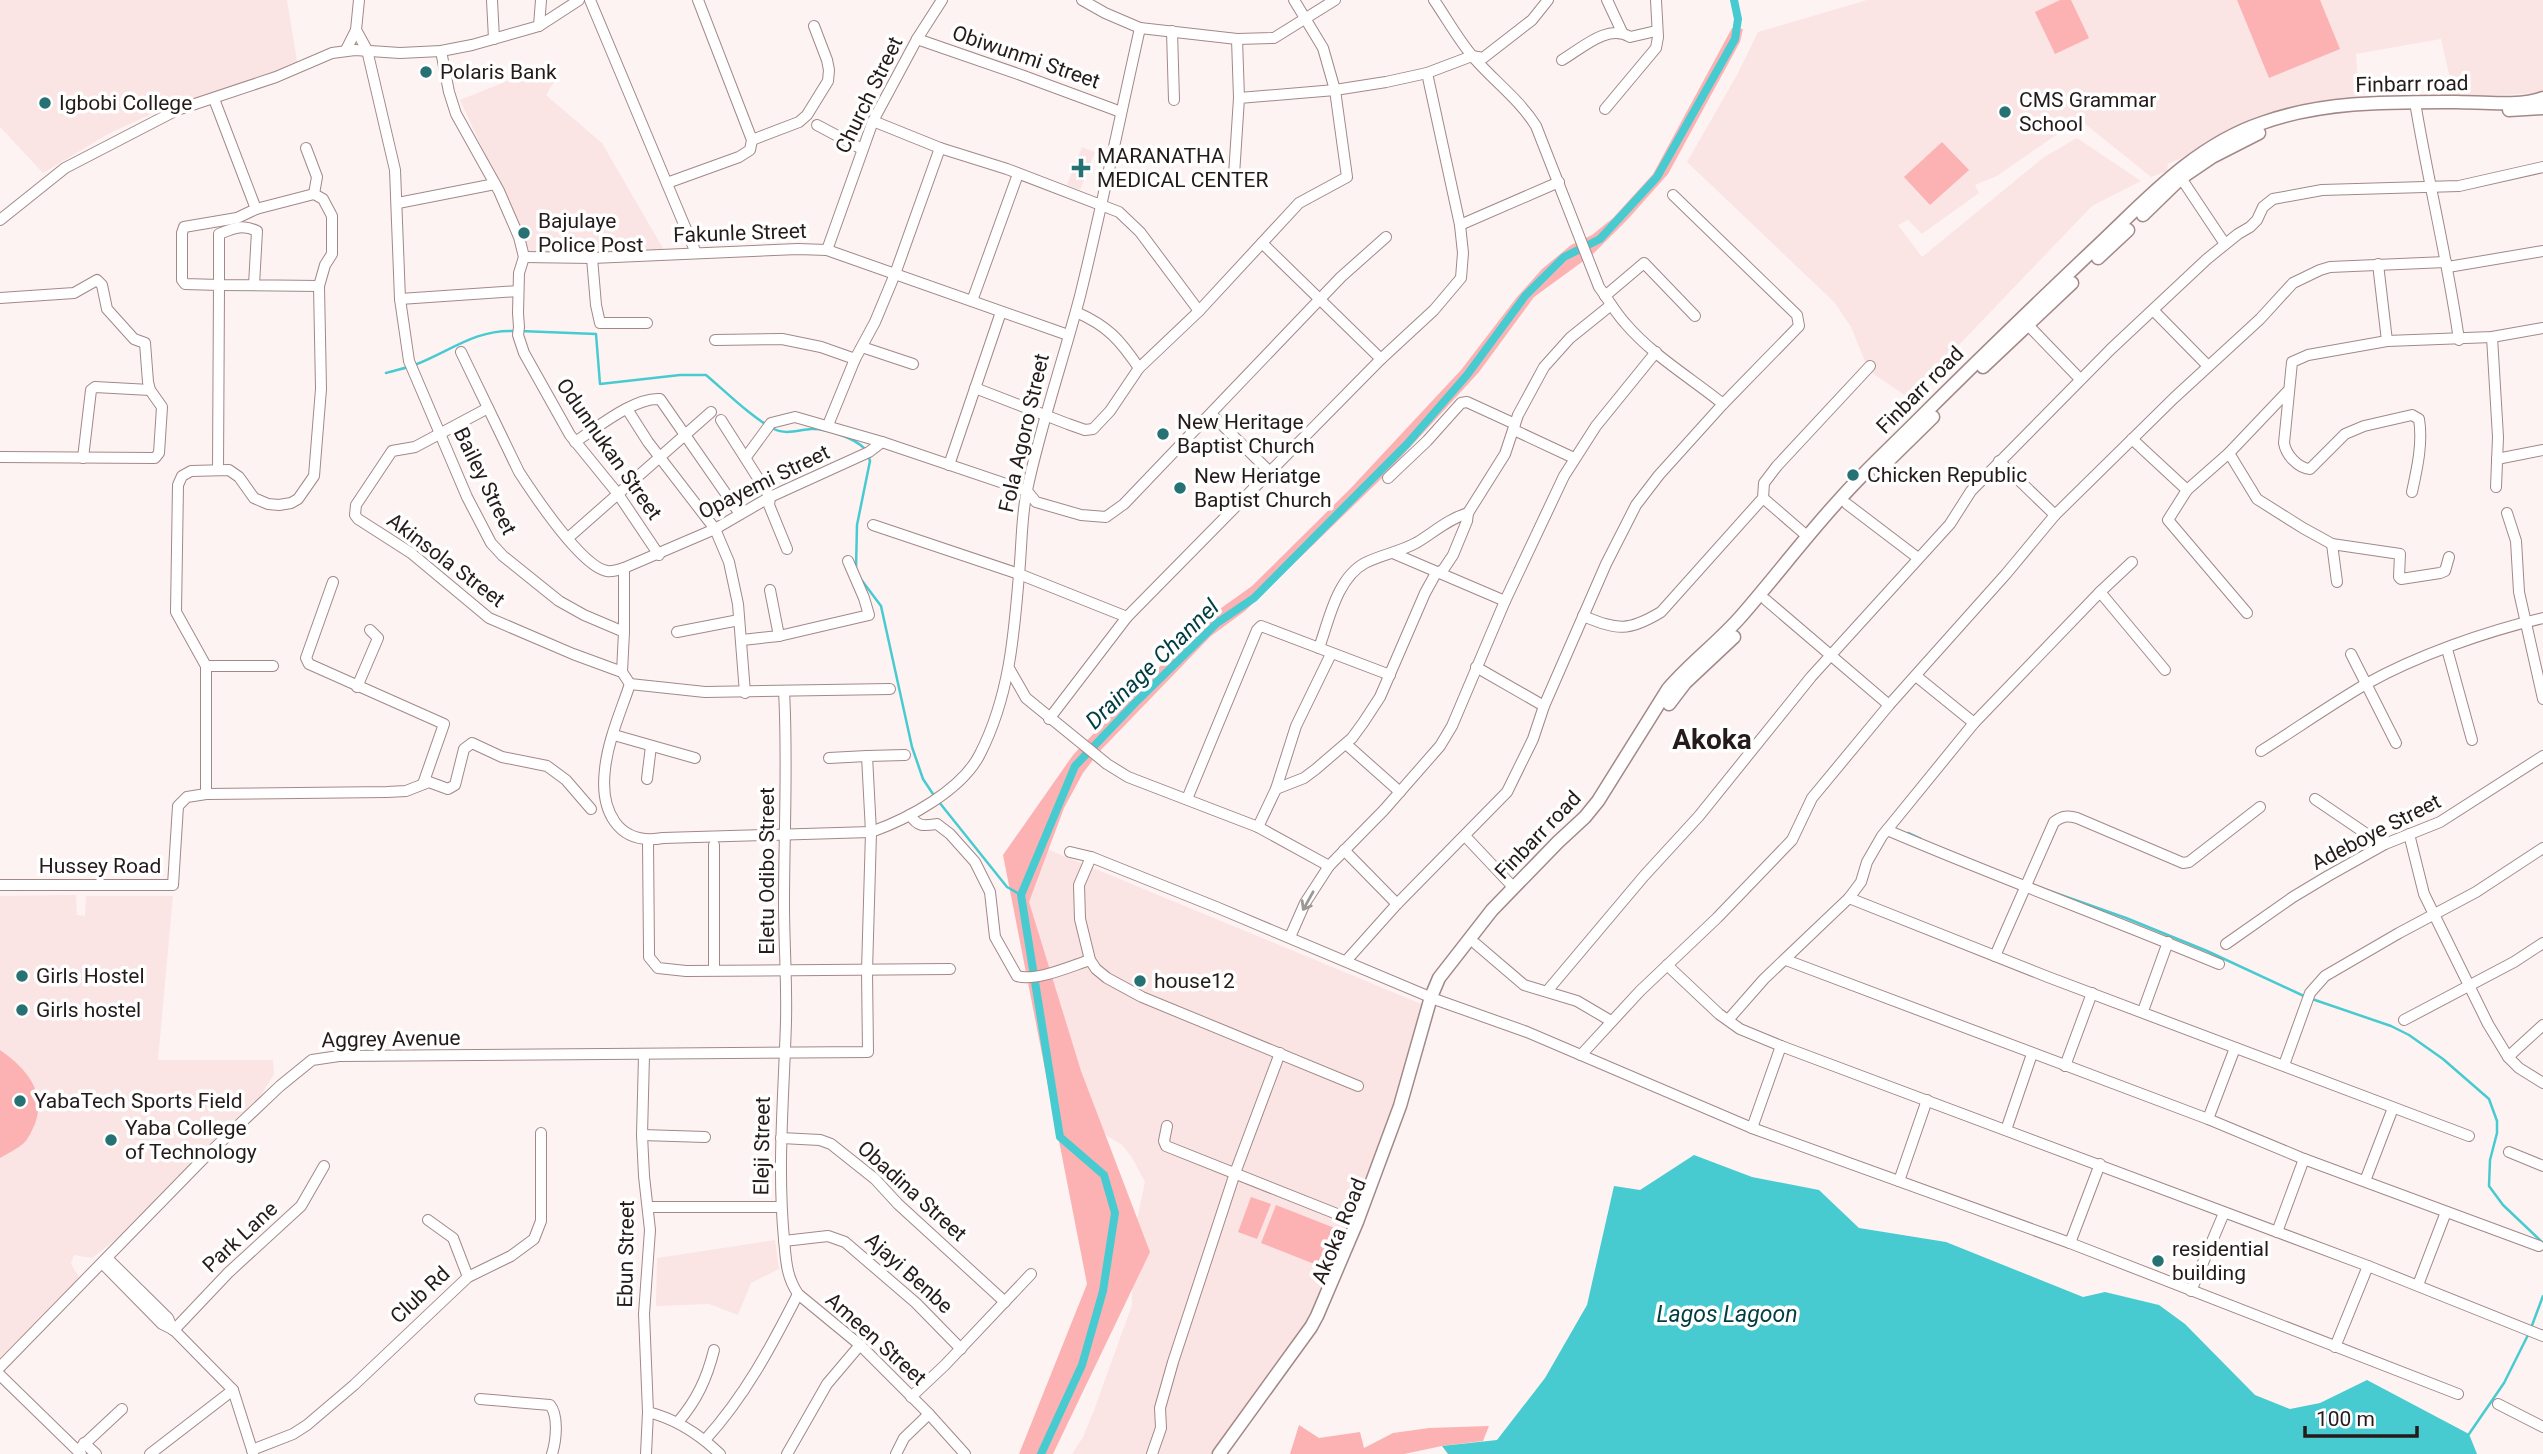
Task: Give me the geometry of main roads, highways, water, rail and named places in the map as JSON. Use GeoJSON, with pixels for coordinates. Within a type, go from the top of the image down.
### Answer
{"type":"FeatureCollection","features":[{"type":"Feature","properties":{"kind":"main road","name":"Finbarr road"},"geometry":{"type":"LineString","coordinates":[[1442,981],[1478,927],[1598,801],[1668,689],[1679,676],[1720,640],[1807,537],[2011,328],[2182,166],[2259,123],[2332,106],[2406,102],[2512,102],[2534,101],[2543,97]]}},
{"type":"Feature","properties":{"kind":"main road","name":"Finbarr road"},"geometry":{"type":"LineString","coordinates":[[1442,981],[1498,916],[1591,823],[1605,806],[1674,694],[1725,646],[1886,458],[2181,178],[2212,157],[2262,131],[2308,118],[2416,108],[2543,108]]}},
{"type":"Feature","properties":{"kind":"main road"},"geometry":{"type":"LineString","coordinates":[[1219,1454],[1320,1318],[1400,1106],[1434,998],[1442,981]]}},
{"type":"Feature","properties":{"kind":"main road","name":"Akoka Road"},"geometry":{"type":"LineString","coordinates":[[1229,1454],[1320,1318],[1399,1132],[1434,998]]}},
{"type":"Feature","properties":{"kind":"water","name":"Lagos Lagoon"},"geometry":{"type":"Polygon","coordinates":[[[1694,1155],[1752,1177],[1819,1190],[1859,1228],[1946,1242],[2083,1297],[2105,1292],[2159,1305],[2185,1324],[2255,1395],[2290,1409],[2320,1403],[2367,1380],[2469,1434],[2477,1454],[1448,1454],[1442,1446],[1497,1440],[1545,1378],[1587,1305],[1614,1186],[1640,1190],[1694,1155]]]}},
{"type":"Feature","properties":{"kind":"waterway","name":"Drainage Channel"},"geometry":{"type":"LineString","coordinates":[[1041,1454],[1082,1365],[1103,1291],[1115,1213],[1104,1175],[1060,1137],[1021,895],[1075,766],[1217,623],[1254,598],[1407,444],[1467,375],[1525,296],[1564,257],[1600,239],[1657,177],[1735,39],[1738,19],[1734,0]]}},
{"type":"Feature","properties":{"kind":"waterway"},"geometry":{"type":"LineString","coordinates":[[386,373],[417,364],[488,333],[514,331]]}},
{"type":"Feature","properties":{"kind":"waterway"},"geometry":{"type":"LineString","coordinates":[[520,331],[596,334],[600,384],[680,375],[706,375],[748,411],[778,431],[824,430],[840,434],[865,449]]}},
{"type":"Feature","properties":{"kind":"waterway"},"geometry":{"type":"LineString","coordinates":[[856,569],[857,525],[870,461],[868,455]]}},
{"type":"Feature","properties":{"kind":"waterway"},"geometry":{"type":"LineString","coordinates":[[860,578],[881,606],[912,747],[923,779],[935,797]]}},
{"type":"Feature","properties":{"kind":"waterway"},"geometry":{"type":"LineString","coordinates":[[939,802],[1007,887],[1021,895]]}},
{"type":"Feature","properties":{"kind":"waterway"},"geometry":{"type":"LineString","coordinates":[[1908,833],[1921,839]]}},
{"type":"Feature","properties":{"kind":"waterway"},"geometry":{"type":"LineString","coordinates":[[2044,889],[2207,951],[2306,997]]}},
{"type":"Feature","properties":{"kind":"waterway"},"geometry":{"type":"LineString","coordinates":[[2312,999],[2391,1026],[2409,1035],[2443,1059],[2489,1099],[2497,1121],[2497,1133],[2490,1160],[2489,1186],[2503,1205],[2543,1243]]}},
{"type":"Feature","properties":{"kind":"waterway"},"geometry":{"type":"LineString","coordinates":[[2531,1328],[2543,1296]]}},
{"type":"Feature","properties":{"kind":"waterway"},"geometry":{"type":"LineString","coordinates":[[2469,1434],[2504,1383],[2528,1335]]}},
{"type":"Feature","properties":{"kind":"place","name":"Polaris Bank"},"geometry":{"type":"Point","coordinates":[426,72]}},
{"type":"Feature","properties":{"kind":"place","name":"Igbobi College"},"geometry":{"type":"Point","coordinates":[45,103]}},
{"type":"Feature","properties":{"kind":"place","name":"CMS Grammar School"},"geometry":{"type":"Point","coordinates":[2005,112]}},
{"type":"Feature","properties":{"kind":"place","name":"MARANATHA MEDICAL CENTER"},"geometry":{"type":"Point","coordinates":[1081,168]}},
{"type":"Feature","properties":{"kind":"place","name":"Bajulaye Police Post"},"geometry":{"type":"Point","coordinates":[524,233]}},
{"type":"Feature","properties":{"kind":"place","name":"New Heritage Baptist Church"},"geometry":{"type":"Point","coordinates":[1163,434]}},
{"type":"Feature","properties":{"kind":"place","name":"Chicken Republic"},"geometry":{"type":"Point","coordinates":[1853,475]}},
{"type":"Feature","properties":{"kind":"place","name":"New Heriatge Baptist Church"},"geometry":{"type":"Point","coordinates":[1180,488]}},
{"type":"Feature","properties":{"kind":"place","name":"Girls Hostel"},"geometry":{"type":"Point","coordinates":[22,976]}},
{"type":"Feature","properties":{"kind":"place","name":"house12"},"geometry":{"type":"Point","coordinates":[1140,981]}},
{"type":"Feature","properties":{"kind":"place","name":"Girls hostel"},"geometry":{"type":"Point","coordinates":[22,1010]}},
{"type":"Feature","properties":{"kind":"place","name":"YabaTech Sports Field"},"geometry":{"type":"Point","coordinates":[20,1101]}},
{"type":"Feature","properties":{"kind":"place","name":"Yaba College of Technology"},"geometry":{"type":"Point","coordinates":[111,1140]}},
{"type":"Feature","properties":{"kind":"place","name":"residential building"},"geometry":{"type":"Point","coordinates":[2158,1261]}},
{"type":"Feature","properties":{"kind":"district","name":"Akoka"},"geometry":{"type":"Point","coordinates":[1712,739]}}]}
